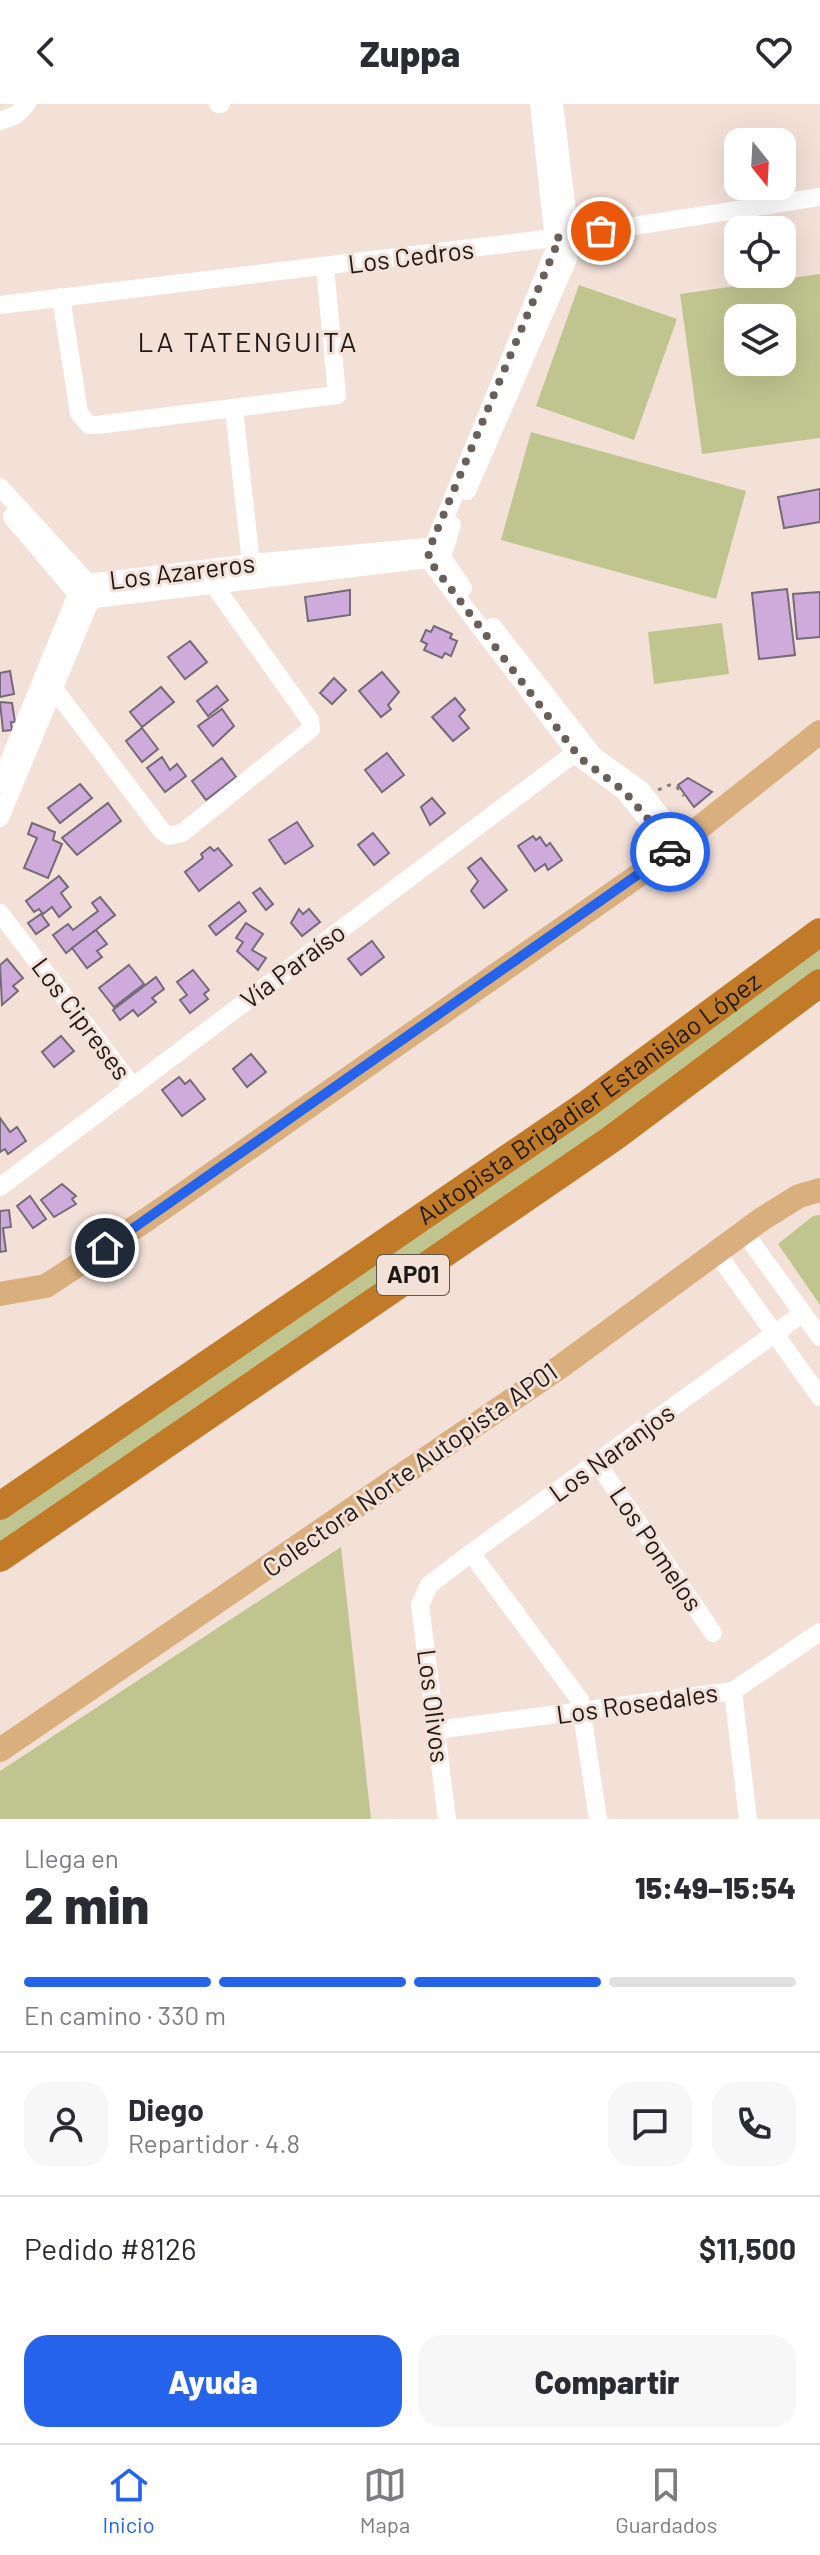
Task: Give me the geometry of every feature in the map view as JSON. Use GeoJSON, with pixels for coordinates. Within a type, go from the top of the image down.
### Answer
{"type":"FeatureCollection","features":[{"type":"Feature","properties":{"kind":"highway","name":"Autopista Brigadier Estanislao López"},"geometry":{"type":"LineString","coordinates":[[0,1506],[587,1104],[820,932]]}},
{"type":"Feature","properties":{"kind":"highway","name":"Autopista Brigadier Estanislao López"},"geometry":{"type":"LineString","coordinates":[[0,1558],[613,1138],[820,983]]}},
{"type":"Feature","properties":{"kind":"main road"},"geometry":{"type":"LineString","coordinates":[[0,1294],[31,1291],[61,1278],[678,847],[820,732]]}},
{"type":"Feature","properties":{"kind":"main road","name":"Colectora Norte Autopista AP01"},"geometry":{"type":"LineString","coordinates":[[0,1750],[560,1367],[782,1206],[820,1190]]}},
{"type":"Feature","properties":{"kind":"street"},"geometry":{"type":"LineString","coordinates":[[0,121],[16,115],[27,104]]}},
{"type":"Feature","properties":{"kind":"street"},"geometry":{"type":"LineString","coordinates":[[539,104],[562,237]]}},
{"type":"Feature","properties":{"kind":"street"},"geometry":{"type":"LineString","coordinates":[[554,104],[562,237],[433,554],[581,748],[678,847]]}},
{"type":"Feature","properties":{"kind":"street","name":"Los Cedros"},"geometry":{"type":"LineString","coordinates":[[0,305],[562,237],[820,197]]}},
{"type":"Feature","properties":{"kind":"street"},"geometry":{"type":"LineString","coordinates":[[61,297],[79,413],[89,425],[234,409],[337,395],[340,390],[325,267]]}},
{"type":"Feature","properties":{"kind":"street"},"geometry":{"type":"LineString","coordinates":[[234,409],[262,567]]}},
{"type":"Feature","properties":{"kind":"street"},"geometry":{"type":"LineString","coordinates":[[0,487],[86,592]]}},
{"type":"Feature","properties":{"kind":"street"},"geometry":{"type":"LineString","coordinates":[[0,503],[86,592]]}},
{"type":"Feature","properties":{"kind":"street","name":"Los Azareros"},"geometry":{"type":"LineString","coordinates":[[86,592],[262,567],[433,554]]}},
{"type":"Feature","properties":{"kind":"street","name":"Los Azareros"},"geometry":{"type":"LineString","coordinates":[[86,592],[213,584],[262,567]]}},
{"type":"Feature","properties":{"kind":"street"},"geometry":{"type":"LineString","coordinates":[[46,687],[162,831],[169,836],[182,833],[311,729],[310,720],[213,584]]}},
{"type":"Feature","properties":{"kind":"street","name":"Los Azareros"},"geometry":{"type":"LineString","coordinates":[[0,783],[46,687],[86,592]]}},
{"type":"Feature","properties":{"kind":"street","name":"Los Azareros"},"geometry":{"type":"LineString","coordinates":[[0,818],[46,687]]}},
{"type":"Feature","properties":{"kind":"street"},"geometry":{"type":"LineString","coordinates":[[581,748],[648,798],[678,847]]}},
{"type":"Feature","properties":{"kind":"street","name":"Vía Paraíso"},"geometry":{"type":"LineString","coordinates":[[0,1187],[581,748]]}},
{"type":"Feature","properties":{"kind":"street","name":"Los Cipreses"},"geometry":{"type":"LineString","coordinates":[[0,913],[133,1087]]}},
{"type":"Feature","properties":{"kind":"street"},"geometry":{"type":"LineString","coordinates":[[744,1232],[820,1337]]}},
{"type":"Feature","properties":{"kind":"street"},"geometry":{"type":"LineString","coordinates":[[716,1252],[820,1397]]}},
{"type":"Feature","properties":{"kind":"street","name":"Los Naranjos"},"geometry":{"type":"LineString","coordinates":[[423,1594],[471,1553],[803,1313]]}},
{"type":"Feature","properties":{"kind":"street","name":"Los Pomelos"},"geometry":{"type":"LineString","coordinates":[[598,1464],[713,1633]]}},
{"type":"Feature","properties":{"kind":"street"},"geometry":{"type":"LineString","coordinates":[[471,1553],[573,1689],[584,1711],[598,1819]]}},
{"type":"Feature","properties":{"kind":"street","name":"Los Olivos"},"geometry":{"type":"LineString","coordinates":[[423,1594],[420,1605],[447,1819]]}},
{"type":"Feature","properties":{"kind":"street","name":"Los Rosedales"},"geometry":{"type":"LineString","coordinates":[[436,1730],[733,1691],[820,1632]]}},
{"type":"Feature","properties":{"kind":"street"},"geometry":{"type":"LineString","coordinates":[[733,1691],[748,1819]]}},
{"type":"Feature","properties":{"kind":"path"},"geometry":{"type":"LineString","coordinates":[[648,798],[669,785],[676,786],[684,796]]}},
{"type":"Feature","properties":{"kind":"green space"},"geometry":{"type":"Polygon","coordinates":[[[820,274],[820,438],[702,454],[680,294],[724,288],[796,288],[796,277],[820,274]]]}},
{"type":"Feature","properties":{"kind":"green space"},"geometry":{"type":"Polygon","coordinates":[[[579,285],[677,319],[634,440],[536,406],[579,285]]]}},
{"type":"Feature","properties":{"kind":"green space"},"geometry":{"type":"Polygon","coordinates":[[[531,432],[746,491],[716,599],[501,540],[531,432]]]}},
{"type":"Feature","properties":{"kind":"green space"},"geometry":{"type":"Polygon","coordinates":[[[722,623],[729,674],[654,684],[648,632],[722,623]]]}},
{"type":"Feature","properties":{"kind":"green space"},"geometry":{"type":"Polygon","coordinates":[[[820,932],[820,983],[0,1558],[0,1506],[820,932]]]}},
{"type":"Feature","properties":{"kind":"green space"},"geometry":{"type":"Polygon","coordinates":[[[820,1215],[820,1305],[778,1244],[813,1216],[820,1215]]]}},
{"type":"Feature","properties":{"kind":"green space"},"geometry":{"type":"Polygon","coordinates":[[[341,1547],[371,1819],[0,1819],[0,1771],[341,1547]]]}},
{"type":"Feature","properties":{"kind":"building"},"geometry":{"type":"Polygon","coordinates":[[[820,489],[820,522],[784,528],[778,497],[820,489]]]}},
{"type":"Feature","properties":{"kind":"building"},"geometry":{"type":"Polygon","coordinates":[[[787,589],[795,655],[759,659],[752,593],[787,589]]]}},
{"type":"Feature","properties":{"kind":"building"},"geometry":{"type":"Polygon","coordinates":[[[350,590],[350,615],[308,621],[305,597],[350,590]]]}},
{"type":"Feature","properties":{"kind":"building"},"geometry":{"type":"Polygon","coordinates":[[[820,592],[820,637],[797,639],[793,594],[820,592]]]}},
{"type":"Feature","properties":{"kind":"building"},"geometry":{"type":"Polygon","coordinates":[[[434,626],[452,634],[450,638],[457,641],[451,656],[445,653],[442,658],[424,650],[427,644],[421,641],[426,630],[431,632],[434,626]]]}},
{"type":"Feature","properties":{"kind":"building"},"geometry":{"type":"Polygon","coordinates":[[[190,641],[207,662],[185,679],[168,657],[190,641]]]}},
{"type":"Feature","properties":{"kind":"building"},"geometry":{"type":"Polygon","coordinates":[[[10,671],[14,694],[0,697],[0,673],[10,671]]]}},
{"type":"Feature","properties":{"kind":"building"},"geometry":{"type":"Polygon","coordinates":[[[382,672],[399,692],[388,705],[391,709],[381,717],[359,691],[382,672]]]}},
{"type":"Feature","properties":{"kind":"building"},"geometry":{"type":"Polygon","coordinates":[[[334,678],[346,690],[332,704],[320,693],[334,678]]]}},
{"type":"Feature","properties":{"kind":"building"},"geometry":{"type":"Polygon","coordinates":[[[217,686],[228,700],[208,716],[197,701],[217,686]]]}},
{"type":"Feature","properties":{"kind":"building"},"geometry":{"type":"Polygon","coordinates":[[[161,687],[174,702],[142,727],[130,712],[161,687]]]}},
{"type":"Feature","properties":{"kind":"building"},"geometry":{"type":"Polygon","coordinates":[[[455,698],[465,710],[459,716],[469,728],[453,741],[432,717],[455,698]]]}},
{"type":"Feature","properties":{"kind":"building"},"geometry":{"type":"Polygon","coordinates":[[[0,702],[12,703],[15,722],[11,722],[12,730],[3,731],[0,702]]]}},
{"type":"Feature","properties":{"kind":"building"},"geometry":{"type":"Polygon","coordinates":[[[222,709],[234,726],[213,746],[198,726],[222,709]]]}},
{"type":"Feature","properties":{"kind":"building"},"geometry":{"type":"Polygon","coordinates":[[[142,728],[158,749],[142,762],[126,741],[142,728]]]}},
{"type":"Feature","properties":{"kind":"building"},"geometry":{"type":"Polygon","coordinates":[[[387,753],[404,775],[382,792],[365,770],[387,753]]]}},
{"type":"Feature","properties":{"kind":"building"},"geometry":{"type":"Polygon","coordinates":[[[162,757],[170,770],[177,764],[186,776],[165,792],[147,768],[162,757]]]}},
{"type":"Feature","properties":{"kind":"building"},"geometry":{"type":"Polygon","coordinates":[[[222,758],[236,777],[206,800],[192,781],[222,758]]]}},
{"type":"Feature","properties":{"kind":"building"},"geometry":{"type":"Polygon","coordinates":[[[688,778],[712,792],[694,807],[678,785],[688,778]]]}},
{"type":"Feature","properties":{"kind":"building"},"geometry":{"type":"Polygon","coordinates":[[[80,784],[92,798],[60,823],[48,808],[80,784]]]}},
{"type":"Feature","properties":{"kind":"building"},"geometry":{"type":"Polygon","coordinates":[[[432,798],[445,813],[430,825],[421,807],[432,798]]]}},
{"type":"Feature","properties":{"kind":"building"},"geometry":{"type":"Polygon","coordinates":[[[108,803],[121,821],[77,855],[62,838],[108,803]]]}},
{"type":"Feature","properties":{"kind":"building"},"geometry":{"type":"Polygon","coordinates":[[[297,822],[313,846],[285,864],[269,840],[297,822]]]}},
{"type":"Feature","properties":{"kind":"building"},"geometry":{"type":"Polygon","coordinates":[[[32,823],[55,832],[53,840],[62,844],[48,878],[24,868],[37,838],[28,834],[32,823]]]}},
{"type":"Feature","properties":{"kind":"building"},"geometry":{"type":"Polygon","coordinates":[[[373,833],[389,853],[374,865],[358,845],[373,833]]]}},
{"type":"Feature","properties":{"kind":"building"},"geometry":{"type":"Polygon","coordinates":[[[533,836],[536,840],[540,837],[546,846],[550,843],[562,860],[548,870],[545,864],[535,871],[518,846],[533,836]]]}},
{"type":"Feature","properties":{"kind":"building"},"geometry":{"type":"Polygon","coordinates":[[[210,847],[214,851],[218,848],[232,865],[199,891],[185,872],[203,858],[201,854],[210,847]]]}},
{"type":"Feature","properties":{"kind":"building"},"geometry":{"type":"Polygon","coordinates":[[[481,858],[507,890],[484,908],[471,891],[478,881],[468,868],[481,858]]]}},
{"type":"Feature","properties":{"kind":"building"},"geometry":{"type":"Polygon","coordinates":[[[59,876],[68,887],[61,893],[71,907],[59,917],[52,907],[43,914],[39,909],[34,912],[26,901],[59,876]]]}},
{"type":"Feature","properties":{"kind":"building"},"geometry":{"type":"Polygon","coordinates":[[[260,888],[273,904],[266,910],[253,893],[260,888]]]}},
{"type":"Feature","properties":{"kind":"building"},"geometry":{"type":"Polygon","coordinates":[[[100,897],[115,915],[66,953],[53,935],[68,924],[73,930],[98,911],[92,903],[100,897]]]}},
{"type":"Feature","properties":{"kind":"building"},"geometry":{"type":"Polygon","coordinates":[[[239,902],[246,911],[216,935],[209,926],[239,902]]]}},
{"type":"Feature","properties":{"kind":"building"},"geometry":{"type":"Polygon","coordinates":[[[299,909],[303,914],[309,909],[320,922],[302,936],[291,923],[299,909]]]}},
{"type":"Feature","properties":{"kind":"building"},"geometry":{"type":"Polygon","coordinates":[[[41,914],[49,925],[36,934],[28,923],[41,914]]]}},
{"type":"Feature","properties":{"kind":"building"},"geometry":{"type":"Polygon","coordinates":[[[246,923],[263,934],[252,950],[266,958],[258,970],[237,951],[243,942],[236,938],[246,923]]]}},
{"type":"Feature","properties":{"kind":"building"},"geometry":{"type":"Polygon","coordinates":[[[96,930],[107,944],[97,951],[102,957],[87,968],[72,948],[96,930]]]}},
{"type":"Feature","properties":{"kind":"building"},"geometry":{"type":"Polygon","coordinates":[[[372,941],[384,957],[361,975],[348,959],[372,941]]]}},
{"type":"Feature","properties":{"kind":"building"},"geometry":{"type":"Polygon","coordinates":[[[7,959],[23,978],[13,986],[18,991],[2,1005],[0,965],[7,959]]]}},
{"type":"Feature","properties":{"kind":"building"},"geometry":{"type":"Polygon","coordinates":[[[129,965],[144,984],[114,1007],[99,988],[129,965]]]}},
{"type":"Feature","properties":{"kind":"building"},"geometry":{"type":"Polygon","coordinates":[[[193,970],[209,990],[204,994],[208,999],[190,1013],[180,1000],[187,995],[177,982],[193,970]]]}},
{"type":"Feature","properties":{"kind":"building"},"geometry":{"type":"Polygon","coordinates":[[[156,977],[164,989],[152,998],[156,1002],[138,1016],[133,1010],[120,1020],[113,1010],[156,977]]]}},
{"type":"Feature","properties":{"kind":"building"},"geometry":{"type":"Polygon","coordinates":[[[61,1036],[74,1051],[54,1067],[42,1052],[61,1036]]]}},
{"type":"Feature","properties":{"kind":"building"},"geometry":{"type":"Polygon","coordinates":[[[251,1054],[266,1072],[247,1087],[233,1069],[251,1054]]]}},
{"type":"Feature","properties":{"kind":"building"},"geometry":{"type":"Polygon","coordinates":[[[179,1077],[185,1084],[190,1080],[205,1099],[182,1116],[162,1090],[179,1077]]]}},
{"type":"Feature","properties":{"kind":"building"},"geometry":{"type":"Polygon","coordinates":[[[0,1118],[10,1132],[17,1127],[26,1141],[8,1154],[5,1149],[0,1152],[0,1118]]]}},
{"type":"Feature","properties":{"kind":"building"},"geometry":{"type":"Polygon","coordinates":[[[62,1184],[76,1196],[72,1199],[76,1204],[54,1217],[41,1200],[62,1184]]]}},
{"type":"Feature","properties":{"kind":"building"},"geometry":{"type":"Polygon","coordinates":[[[30,1196],[46,1219],[33,1228],[17,1206],[30,1196]]]}},
{"type":"Feature","properties":{"kind":"building"},"geometry":{"type":"Polygon","coordinates":[[[9,1210],[11,1227],[3,1228],[6,1251],[0,1252],[0,1211],[9,1210]]]}},
{"type":"Feature","properties":{"kind":"way so far"},"geometry":{"type":"LineString","coordinates":[[601,231],[555,238],[555,249],[430,547],[428,559],[580,758],[624,791],[659,832],[670,852]]}},
{"type":"Feature","properties":{"kind":"district","name":"LA TATENGUITA"},"geometry":{"type":"Point","coordinates":[248,342]}},
{"type":"Feature","properties":{"kind":"route"},"geometry":{"type":"LineString","coordinates":[[105,1248],[670,852]]}}]}
